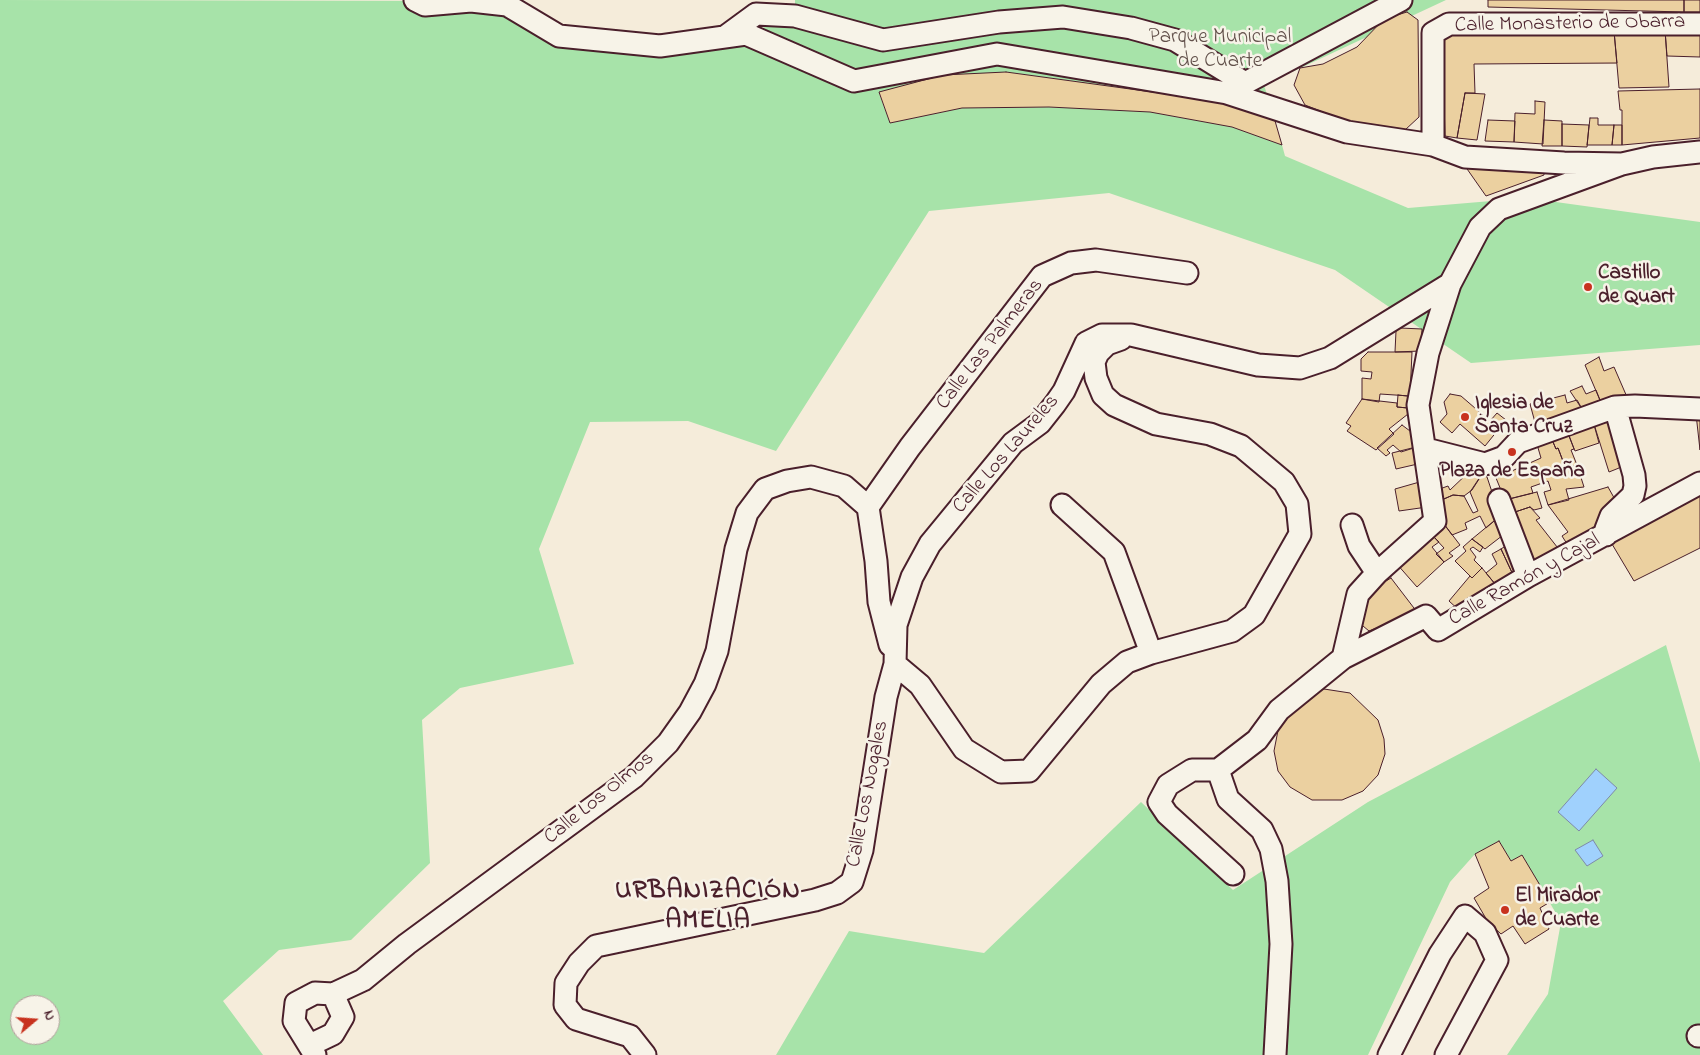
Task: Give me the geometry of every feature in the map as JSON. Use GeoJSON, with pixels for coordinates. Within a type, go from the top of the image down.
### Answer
{"type":"FeatureCollection","features":[{"type":"Feature","properties":{"kind":"street"},"geometry":{"type":"LineString","coordinates":[[415,0],[425,5],[471,1],[508,5],[559,36],[660,46],[746,34],[854,81],[998,54],[1236,88],[1348,132],[1433,145],[1465,157],[1564,163],[1622,164]]}},
{"type":"Feature","properties":{"kind":"street"},"geometry":{"type":"LineString","coordinates":[[1236,88],[1401,0]]}},
{"type":"Feature","properties":{"kind":"street"},"geometry":{"type":"LineString","coordinates":[[726,36],[756,14],[795,16],[883,40],[999,22],[1063,16],[1130,28],[1175,40],[1236,88]]}},
{"type":"Feature","properties":{"kind":"street","name":"Calle Monasterio de Obarra"},"geometry":{"type":"LineString","coordinates":[[1433,145],[1433,33],[1449,24],[1700,24]]}},
{"type":"Feature","properties":{"kind":"street"},"geometry":{"type":"LineString","coordinates":[[1343,658],[1358,594],[1377,573],[1435,521],[1426,449],[1418,405],[1428,354],[1450,284],[1480,227],[1499,209],[1622,164],[1653,157],[1700,152]]}},
{"type":"Feature","properties":{"kind":"street","name":"Calle Las Palmeras"},"geometry":{"type":"LineString","coordinates":[[868,507],[910,447],[1042,276],[1071,263],[1096,260],[1187,273]]}},
{"type":"Feature","properties":{"kind":"street","name":"Calle Los Laureles"},"geometry":{"type":"LineString","coordinates":[[894,664],[896,625],[912,578],[930,544],[1013,443],[1040,423],[1055,404],[1064,391],[1086,343],[1102,334],[1131,335],[1258,365],[1300,368],[1330,358],[1450,284]]}},
{"type":"Feature","properties":{"kind":"street"},"geometry":{"type":"LineString","coordinates":[[868,507],[876,561],[879,602],[894,664],[920,685],[964,749],[1001,772],[1029,771],[1101,684],[1127,662],[1151,653],[1232,631],[1254,615],[1300,534],[1297,504],[1284,482],[1241,446],[1210,434],[1156,424],[1114,405],[1103,395],[1096,378],[1094,362],[1098,353],[1107,344],[1131,335]]}},
{"type":"Feature","properties":{"kind":"street"},"geometry":{"type":"LineString","coordinates":[[1426,449],[1485,464],[1504,457],[1518,442],[1615,407],[1700,409]]}},
{"type":"Feature","properties":{"kind":"street"},"geometry":{"type":"LineString","coordinates":[[1606,535],[1606,529],[1611,516],[1633,495],[1635,486],[1634,474],[1615,407]]}},
{"type":"Feature","properties":{"kind":"street","name":"Calle Los Olmos"},"geometry":{"type":"LineString","coordinates":[[312,1050],[294,1021],[296,1003],[315,994],[333,994],[363,980],[407,944],[634,777],[668,743],[690,712],[705,684],[717,650],[736,549],[746,513],[765,490],[787,481],[811,477],[844,486],[868,507]]}},
{"type":"Feature","properties":{"kind":"street","name":"Calle Ramón y Cajal"},"geometry":{"type":"LineString","coordinates":[[1218,770],[1257,740],[1279,710],[1343,658],[1426,616],[1438,630],[1528,576],[1606,535],[1685,490],[1700,484]]}},
{"type":"Feature","properties":{"kind":"street"},"geometry":{"type":"LineString","coordinates":[[1499,500],[1528,576]]}},
{"type":"Feature","properties":{"kind":"street"},"geometry":{"type":"LineString","coordinates":[[1062,505],[1114,552],[1151,653]]}},
{"type":"Feature","properties":{"kind":"street"},"geometry":{"type":"LineString","coordinates":[[1352,525],[1359,546],[1377,573]]}},
{"type":"Feature","properties":{"kind":"street","name":"Calle Los Nogales"},"geometry":{"type":"LineString","coordinates":[[645,1055],[630,1036],[576,1018],[564,1004],[566,983],[579,963],[596,946],[815,900],[837,893],[852,882],[862,850],[886,697],[894,664]]}},
{"type":"Feature","properties":{"kind":"street"},"geometry":{"type":"LineString","coordinates":[[1233,874],[1167,814],[1159,802],[1168,786],[1192,770],[1218,770],[1228,799],[1262,830],[1271,849],[1277,881],[1281,944],[1275,1055]]}},
{"type":"Feature","properties":{"kind":"street"},"geometry":{"type":"LineString","coordinates":[[1390,1055],[1440,954],[1465,916],[1485,933],[1497,960],[1446,1055]]}},
{"type":"Feature","properties":{"kind":"street"},"geometry":{"type":"LineString","coordinates":[[312,1050],[333,1034],[343,1017],[333,994]]}},
{"type":"Feature","properties":{"kind":"green space","name":"Parque Municipal de Cuarte"},"geometry":{"type":"Polygon","coordinates":[[[0,0],[471,1],[559,36],[660,46],[746,34],[795,16],[795,0],[1446,0],[1264,85],[1273,114],[1196,98],[1006,72],[879,93],[890,123],[962,108],[1049,107],[1150,112],[1232,127],[1282,145],[1285,156],[1408,208],[1527,198],[1700,222],[1700,345],[1471,363],[1335,270],[1109,193],[929,211],[776,451],[688,421],[590,422],[539,549],[574,664],[460,688],[422,720],[430,863],[351,940],[279,950],[223,1001],[263,1055],[0,1055],[0,0]]]}},
{"type":"Feature","properties":{"kind":"green space"},"geometry":{"type":"Polygon","coordinates":[[[1666,645],[1700,763],[1700,1055],[1507,1055],[1548,994],[1561,922],[1522,855],[1511,861],[1499,841],[1475,854],[1450,882],[1368,1055],[776,1055],[849,931],[984,953],[1141,802],[1233,890],[1368,802],[1666,645]]]}},
{"type":"Feature","properties":{"kind":"water"},"geometry":{"type":"Polygon","coordinates":[[[1596,769],[1617,788],[1579,831],[1558,812],[1596,769]]]}},
{"type":"Feature","properties":{"kind":"water"},"geometry":{"type":"Polygon","coordinates":[[[1593,840],[1603,856],[1587,866],[1575,850],[1593,840]]]}},
{"type":"Feature","properties":{"kind":"building"},"geometry":{"type":"Polygon","coordinates":[[[1488,0],[1684,0],[1684,12],[1488,7],[1488,0]]]}},
{"type":"Feature","properties":{"kind":"building"},"geometry":{"type":"Polygon","coordinates":[[[1684,0],[1700,0],[1700,12],[1684,12],[1684,0]]]}},
{"type":"Feature","properties":{"kind":"building"},"geometry":{"type":"Polygon","coordinates":[[[1407,12],[1418,20],[1419,117],[1405,130],[1361,127],[1305,105],[1294,85],[1300,68],[1323,64],[1357,47],[1384,19],[1407,12]]]}},
{"type":"Feature","properties":{"kind":"building"},"geometry":{"type":"Polygon","coordinates":[[[1665,30],[1669,87],[1619,88],[1614,31],[1665,30]]]}},
{"type":"Feature","properties":{"kind":"building"},"geometry":{"type":"Polygon","coordinates":[[[1665,30],[1700,30],[1700,57],[1667,56],[1665,30]]]}},
{"type":"Feature","properties":{"kind":"building"},"geometry":{"type":"Polygon","coordinates":[[[1614,31],[1617,63],[1474,64],[1475,93],[1465,93],[1457,138],[1445,136],[1442,33],[1614,31]]]}},
{"type":"Feature","properties":{"kind":"building"},"geometry":{"type":"Polygon","coordinates":[[[1006,72],[1196,98],[1273,114],[1282,145],[1232,127],[1150,112],[1049,107],[962,108],[890,123],[879,92],[943,75],[1006,72]]]}},
{"type":"Feature","properties":{"kind":"building"},"geometry":{"type":"Polygon","coordinates":[[[1700,89],[1700,138],[1622,145],[1622,110],[1620,110],[1618,91],[1700,89]]]}},
{"type":"Feature","properties":{"kind":"building"},"geometry":{"type":"Polygon","coordinates":[[[1465,93],[1485,94],[1477,140],[1457,138],[1465,93]]]}},
{"type":"Feature","properties":{"kind":"building"},"geometry":{"type":"Polygon","coordinates":[[[1535,101],[1545,102],[1543,144],[1514,142],[1515,113],[1535,114],[1535,101]]]}},
{"type":"Feature","properties":{"kind":"building"},"geometry":{"type":"Polygon","coordinates":[[[1590,118],[1598,118],[1598,125],[1614,125],[1612,145],[1587,145],[1590,118]]]}},
{"type":"Feature","properties":{"kind":"building"},"geometry":{"type":"Polygon","coordinates":[[[1488,120],[1515,121],[1514,142],[1485,141],[1488,120]]]}},
{"type":"Feature","properties":{"kind":"building"},"geometry":{"type":"Polygon","coordinates":[[[1544,120],[1562,121],[1562,146],[1542,146],[1544,120]]]}},
{"type":"Feature","properties":{"kind":"building"},"geometry":{"type":"Polygon","coordinates":[[[1562,124],[1589,125],[1587,147],[1562,146],[1562,124]]]}},
{"type":"Feature","properties":{"kind":"building"},"geometry":{"type":"Polygon","coordinates":[[[1614,125],[1622,125],[1622,145],[1612,145],[1614,125]]]}},
{"type":"Feature","properties":{"kind":"building"},"geometry":{"type":"Polygon","coordinates":[[[1544,164],[1544,175],[1486,196],[1465,166],[1544,164]]]}},
{"type":"Feature","properties":{"kind":"building"},"geometry":{"type":"Polygon","coordinates":[[[1400,328],[1422,329],[1421,351],[1395,352],[1396,331],[1400,328]]]}},
{"type":"Feature","properties":{"kind":"building"},"geometry":{"type":"Polygon","coordinates":[[[1368,352],[1412,352],[1410,396],[1380,394],[1379,402],[1362,399],[1362,378],[1371,379],[1372,372],[1361,371],[1361,359],[1368,352]]]}},
{"type":"Feature","properties":{"kind":"building"},"geometry":{"type":"Polygon","coordinates":[[[1599,357],[1604,371],[1614,367],[1627,397],[1602,405],[1585,365],[1599,357]]]}},
{"type":"Feature","properties":{"kind":"building"},"geometry":{"type":"Polygon","coordinates":[[[1582,386],[1586,394],[1596,390],[1602,405],[1584,412],[1570,391],[1582,386]]]}},
{"type":"Feature","properties":{"kind":"building","name":"Iglesia de Santa Cruz"},"geometry":{"type":"Polygon","coordinates":[[[1450,394],[1461,396],[1490,421],[1497,413],[1506,420],[1485,446],[1460,424],[1452,433],[1440,422],[1447,414],[1444,402],[1450,394]]]}},
{"type":"Feature","properties":{"kind":"building"},"geometry":{"type":"Polygon","coordinates":[[[1398,395],[1416,397],[1408,408],[1397,407],[1398,395]]]}},
{"type":"Feature","properties":{"kind":"building"},"geometry":{"type":"Polygon","coordinates":[[[1565,395],[1567,403],[1577,400],[1584,412],[1536,426],[1530,404],[1565,395]]]}},
{"type":"Feature","properties":{"kind":"building"},"geometry":{"type":"Polygon","coordinates":[[[1362,399],[1397,403],[1397,407],[1408,408],[1408,414],[1389,429],[1394,434],[1376,450],[1347,431],[1351,426],[1346,423],[1362,399]]]}},
{"type":"Feature","properties":{"kind":"building"},"geometry":{"type":"Polygon","coordinates":[[[1696,414],[1700,414],[1700,450],[1696,414]]]}},
{"type":"Feature","properties":{"kind":"building"},"geometry":{"type":"Polygon","coordinates":[[[1612,415],[1625,460],[1619,468],[1609,472],[1593,421],[1612,415]]]}},
{"type":"Feature","properties":{"kind":"building"},"geometry":{"type":"Polygon","coordinates":[[[1593,421],[1599,443],[1575,451],[1566,429],[1593,421]]]}},
{"type":"Feature","properties":{"kind":"building"},"geometry":{"type":"Polygon","coordinates":[[[1402,425],[1414,434],[1420,446],[1401,452],[1393,445],[1387,450],[1390,453],[1386,456],[1377,448],[1402,425]]]}},
{"type":"Feature","properties":{"kind":"building"},"geometry":{"type":"Polygon","coordinates":[[[1566,427],[1574,449],[1571,450],[1577,465],[1566,469],[1558,448],[1556,449],[1550,435],[1566,427]]]}},
{"type":"Feature","properties":{"kind":"building"},"geometry":{"type":"Polygon","coordinates":[[[1550,435],[1556,449],[1558,448],[1566,469],[1577,465],[1584,487],[1566,489],[1569,500],[1548,505],[1544,492],[1551,490],[1548,481],[1531,487],[1533,493],[1505,500],[1496,478],[1541,458],[1536,441],[1550,435]]]}},
{"type":"Feature","properties":{"kind":"building"},"geometry":{"type":"Polygon","coordinates":[[[1420,446],[1422,463],[1396,469],[1392,453],[1420,446]]]}},
{"type":"Feature","properties":{"kind":"building"},"geometry":{"type":"Polygon","coordinates":[[[1471,470],[1481,476],[1472,490],[1464,496],[1453,495],[1437,502],[1434,491],[1448,486],[1450,490],[1471,470]]]}},
{"type":"Feature","properties":{"kind":"building"},"geometry":{"type":"Polygon","coordinates":[[[1482,474],[1487,477],[1500,516],[1486,528],[1480,516],[1465,523],[1467,529],[1452,535],[1444,524],[1437,502],[1453,495],[1464,496],[1473,513],[1478,511],[1470,492],[1482,474]]]}},
{"type":"Feature","properties":{"kind":"building"},"geometry":{"type":"Polygon","coordinates":[[[1423,481],[1427,507],[1399,511],[1395,489],[1423,481]]]}},
{"type":"Feature","properties":{"kind":"building"},"geometry":{"type":"Polygon","coordinates":[[[1608,487],[1617,503],[1609,506],[1593,531],[1569,547],[1562,536],[1568,532],[1548,505],[1608,487]]]}},
{"type":"Feature","properties":{"kind":"building"},"geometry":{"type":"Polygon","coordinates":[[[1537,492],[1542,508],[1534,510],[1530,507],[1509,514],[1505,500],[1537,492]]]}},
{"type":"Feature","properties":{"kind":"building"},"geometry":{"type":"Polygon","coordinates":[[[1700,494],[1700,548],[1634,581],[1609,539],[1700,494]]]}},
{"type":"Feature","properties":{"kind":"building"},"geometry":{"type":"Polygon","coordinates":[[[1530,507],[1540,518],[1536,520],[1561,552],[1528,567],[1509,514],[1530,507]]]}},
{"type":"Feature","properties":{"kind":"building"},"geometry":{"type":"Polygon","coordinates":[[[1500,516],[1507,532],[1485,549],[1472,539],[1500,516]]]}},
{"type":"Feature","properties":{"kind":"building"},"geometry":{"type":"Polygon","coordinates":[[[1444,524],[1460,545],[1449,553],[1453,556],[1444,562],[1436,554],[1444,548],[1432,535],[1444,524]]]}},
{"type":"Feature","properties":{"kind":"building"},"geometry":{"type":"Polygon","coordinates":[[[1432,535],[1439,542],[1432,547],[1444,562],[1417,587],[1396,563],[1432,535]]]}},
{"type":"Feature","properties":{"kind":"building"},"geometry":{"type":"Polygon","coordinates":[[[1472,539],[1483,547],[1480,552],[1473,547],[1470,549],[1476,557],[1474,560],[1482,568],[1472,578],[1455,561],[1466,551],[1463,547],[1472,539]]]}},
{"type":"Feature","properties":{"kind":"building"},"geometry":{"type":"Polygon","coordinates":[[[1510,543],[1523,575],[1515,579],[1501,549],[1510,543]]]}},
{"type":"Feature","properties":{"kind":"building"},"geometry":{"type":"Polygon","coordinates":[[[1501,549],[1515,579],[1500,590],[1486,573],[1497,564],[1492,554],[1501,549]]]}},
{"type":"Feature","properties":{"kind":"building"},"geometry":{"type":"Polygon","coordinates":[[[1482,568],[1500,590],[1460,611],[1449,601],[1470,576],[1472,578],[1482,568]]]}},
{"type":"Feature","properties":{"kind":"building"},"geometry":{"type":"Polygon","coordinates":[[[1391,578],[1417,612],[1369,631],[1357,621],[1371,590],[1391,578]]]}},
{"type":"Feature","properties":{"kind":"building"},"geometry":{"type":"Polygon","coordinates":[[[1324,689],[1350,693],[1378,720],[1384,739],[1385,754],[1378,775],[1363,791],[1342,800],[1312,800],[1290,787],[1278,771],[1274,751],[1280,720],[1295,702],[1324,689]]]}},
{"type":"Feature","properties":{"kind":"building"},"geometry":{"type":"Polygon","coordinates":[[[1499,841],[1511,861],[1522,855],[1550,902],[1540,908],[1549,929],[1525,944],[1513,926],[1501,934],[1488,922],[1474,898],[1489,888],[1475,854],[1499,841]]]}},
{"type":"Feature","properties":{"kind":"place","name":"Castillo de Quart"},"geometry":{"type":"Point","coordinates":[1588,287]}},
{"type":"Feature","properties":{"kind":"place","name":"Iglesia de Santa Cruz"},"geometry":{"type":"Point","coordinates":[1465,417]}},
{"type":"Feature","properties":{"kind":"place","name":"Plaza de España"},"geometry":{"type":"Point","coordinates":[1512,452]}},
{"type":"Feature","properties":{"kind":"place","name":"El Mirador de Cuarte"},"geometry":{"type":"Point","coordinates":[1505,910]}},
{"type":"Feature","properties":{"kind":"district","name":"URBANIZACIÓN AMELIA"},"geometry":{"type":"Point","coordinates":[708,908]}}]}
